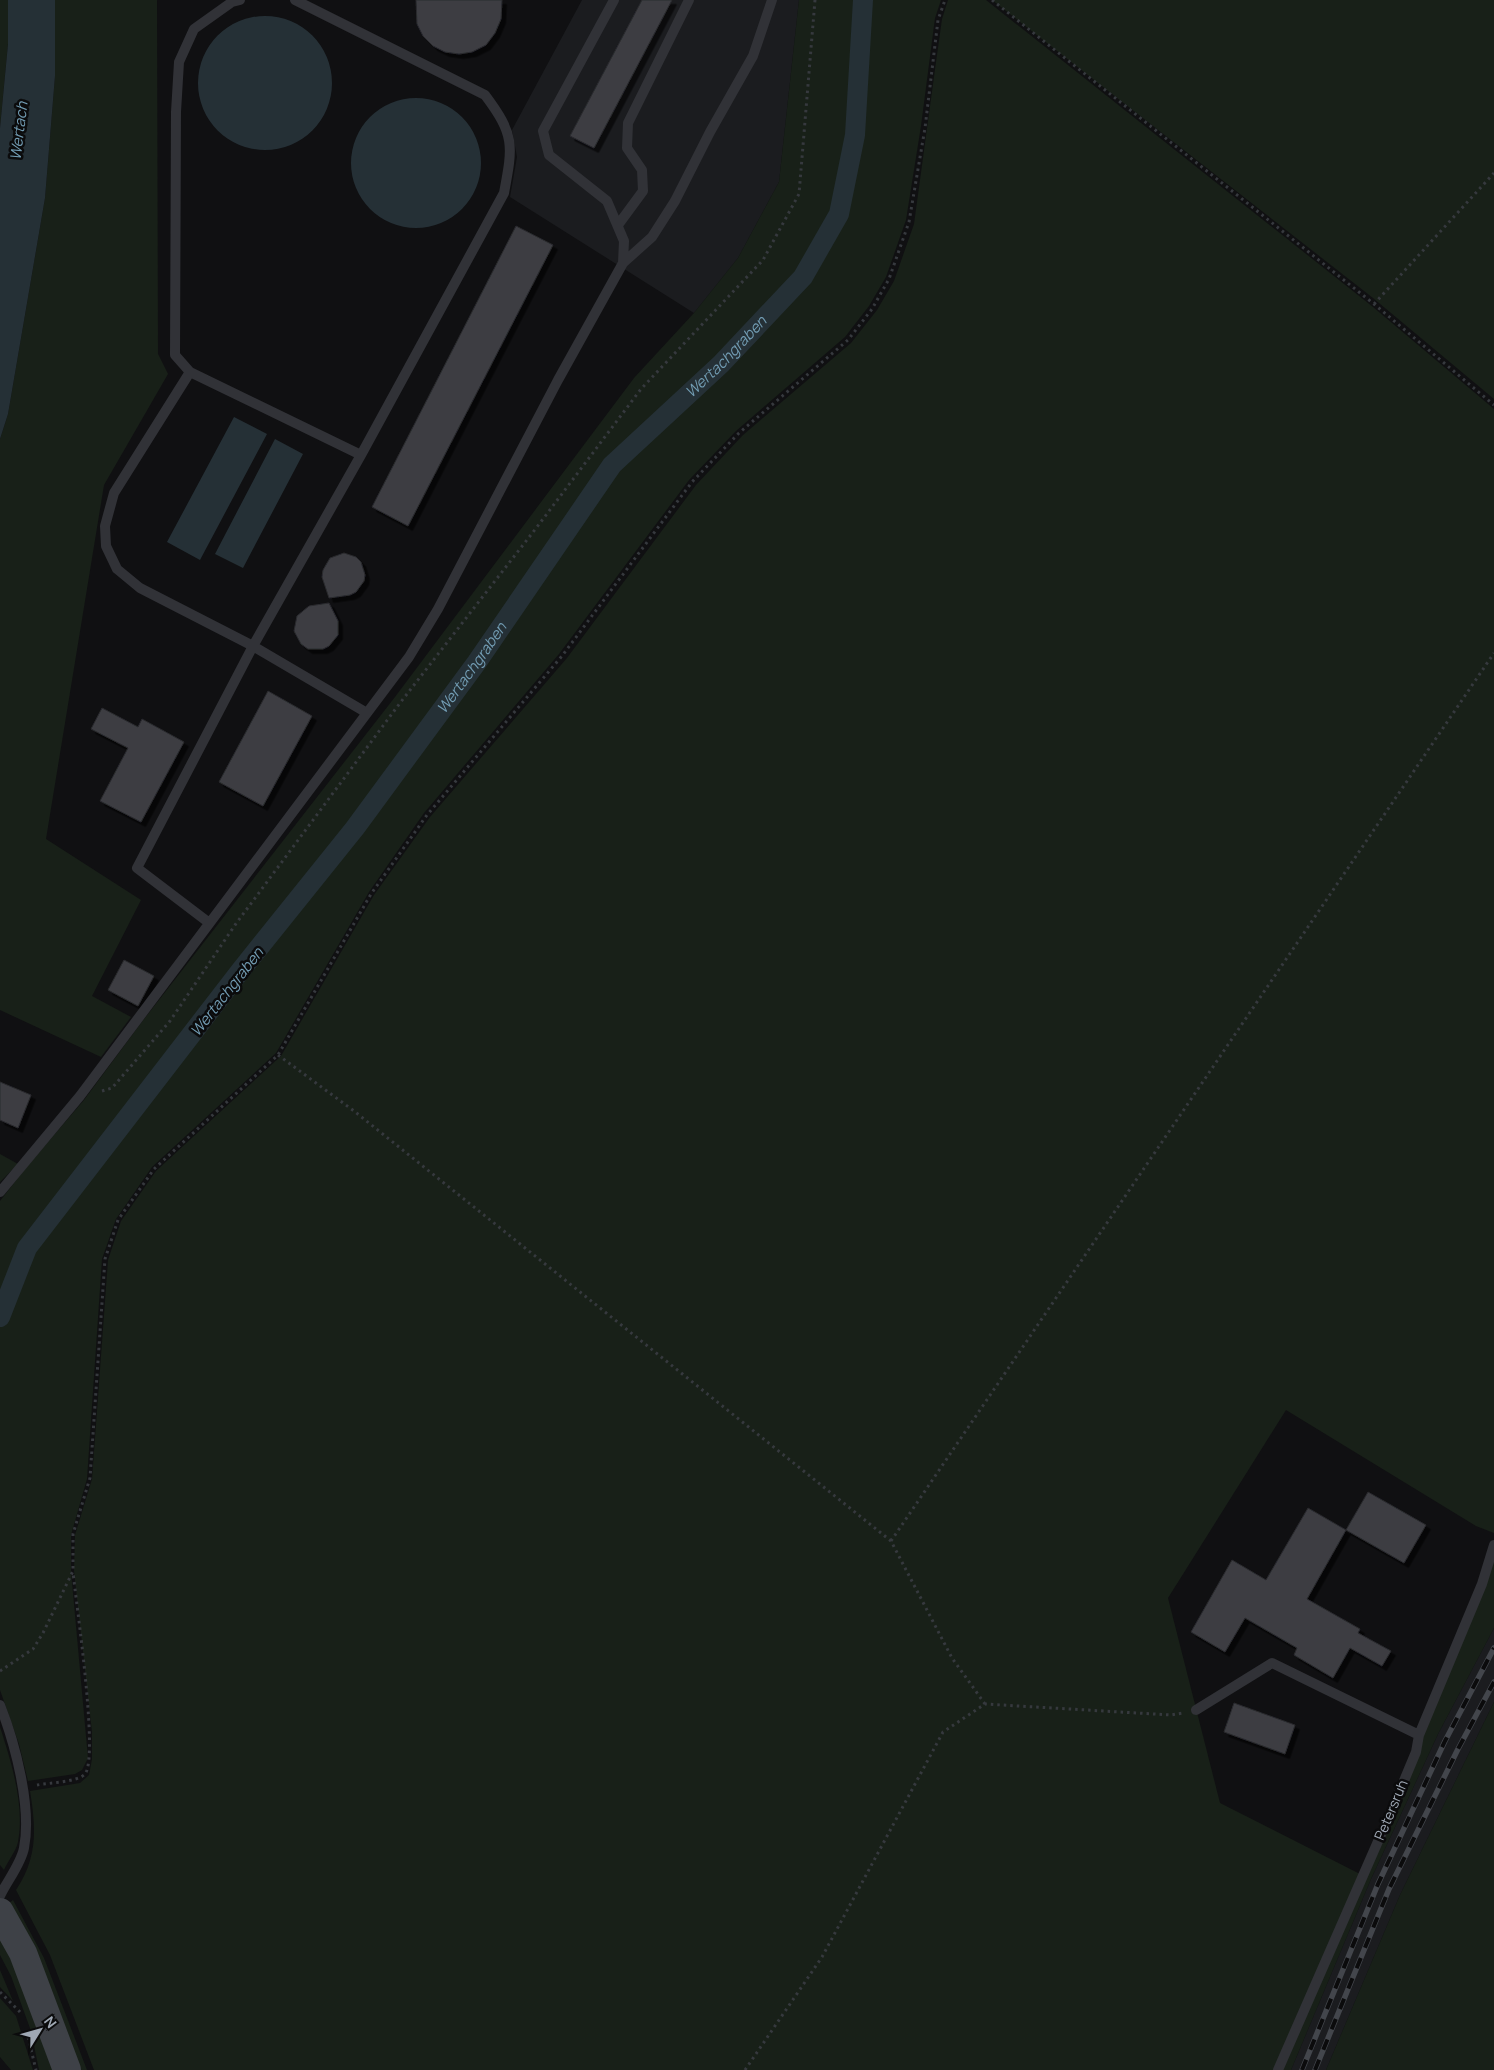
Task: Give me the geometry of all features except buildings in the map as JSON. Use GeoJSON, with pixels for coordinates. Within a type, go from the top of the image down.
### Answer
{"type":"FeatureCollection","features":[{"type":"Feature","properties":{"kind":"street"},"geometry":{"type":"LineString","coordinates":[[0,1912],[23,1953],[67,2070]]}},
{"type":"Feature","properties":{"kind":"lane"},"geometry":{"type":"LineString","coordinates":[[240,0],[232,2],[194,29],[178,62],[175,355],[190,372],[361,455]]}},
{"type":"Feature","properties":{"kind":"lane"},"geometry":{"type":"LineString","coordinates":[[208,922],[136,868],[253,646],[361,455],[504,193],[511,158],[510,140],[503,119],[485,95],[295,0]]}},
{"type":"Feature","properties":{"kind":"lane"},"geometry":{"type":"LineString","coordinates":[[614,0],[543,132],[549,155],[607,201],[624,241],[624,263]]}},
{"type":"Feature","properties":{"kind":"lane"},"geometry":{"type":"LineString","coordinates":[[618,225],[643,191],[642,170],[627,148],[628,123],[689,0]]}},
{"type":"Feature","properties":{"kind":"lane"},"geometry":{"type":"LineString","coordinates":[[0,1192],[80,1096],[208,922],[408,657],[438,609],[558,380],[624,263],[652,237],[675,202],[710,132],[753,56],[772,0]]}},
{"type":"Feature","properties":{"kind":"lane"},"geometry":{"type":"LineString","coordinates":[[190,372],[114,493],[105,526],[106,546],[117,569],[140,588],[253,646],[367,713]]}},
{"type":"Feature","properties":{"kind":"lane","name":"Petersruh"},"geometry":{"type":"LineString","coordinates":[[1278,2070],[1416,1752],[1419,1735],[1482,1584],[1494,1546]]}},
{"type":"Feature","properties":{"kind":"lane"},"geometry":{"type":"LineString","coordinates":[[1196,1710],[1272,1663],[1419,1735]]}},
{"type":"Feature","properties":{"kind":"lane"},"geometry":{"type":"LineString","coordinates":[[0,1705],[13,1744],[26,1821],[24,1849],[0,1896]]}},
{"type":"Feature","properties":{"kind":"path"},"geometry":{"type":"LineString","coordinates":[[80,1096],[112,1088],[170,1021],[235,925],[400,703],[537,527],[641,389],[763,260],[799,194],[814,0]]}},
{"type":"Feature","properties":{"kind":"path"},"geometry":{"type":"LineString","coordinates":[[21,1787],[78,1778],[86,1773],[90,1758],[90,1731],[73,1571],[74,1534],[90,1478],[105,1259],[118,1220],[154,1168],[278,1054],[371,894],[422,823],[562,656],[692,482],[738,432],[848,340],[872,309],[889,279],[909,222],[925,128],[938,20],[945,0]]}},
{"type":"Feature","properties":{"kind":"path"},"geometry":{"type":"LineString","coordinates":[[992,0],[1374,304],[1494,405]]}},
{"type":"Feature","properties":{"kind":"path"},"geometry":{"type":"LineString","coordinates":[[1374,304],[1494,173]]}},
{"type":"Feature","properties":{"kind":"path"},"geometry":{"type":"LineString","coordinates":[[891,1541],[1494,652]]}},
{"type":"Feature","properties":{"kind":"path"},"geometry":{"type":"LineString","coordinates":[[278,1054],[370,1124],[891,1541],[952,1658],[985,1704]]}},
{"type":"Feature","properties":{"kind":"path"},"geometry":{"type":"LineString","coordinates":[[0,1670],[33,1649],[73,1571]]}},
{"type":"Feature","properties":{"kind":"path"},"geometry":{"type":"LineString","coordinates":[[745,2070],[822,1957],[943,1732],[985,1704],[1171,1715],[1196,1710]]}},
{"type":"Feature","properties":{"kind":"path"},"geometry":{"type":"LineString","coordinates":[[0,1992],[20,2012],[22,2020]]}},
{"type":"Feature","properties":{"kind":"path"},"geometry":{"type":"LineString","coordinates":[[25,2029],[36,2062],[36,2070]]}},
{"type":"Feature","properties":{"kind":"shaded area"},"geometry":{"type":"Polygon","coordinates":[[[0,0],[8,0],[8,44],[0,128],[0,0]]]}},
{"type":"Feature","properties":{"kind":"shaded area"},"geometry":{"type":"Polygon","coordinates":[[[55,0],[157,0],[158,354],[168,374],[104,485],[46,839],[141,900],[92,996],[131,1017],[101,1057],[0,1010],[0,439],[8,414],[45,198],[55,76],[55,0]]]}},
{"type":"Feature","properties":{"kind":"shaded area"},"geometry":{"type":"Polygon","coordinates":[[[582,0],[799,0],[779,182],[738,258],[694,313],[510,197],[517,157],[512,130],[582,0]]]}},
{"type":"Feature","properties":{"kind":"shaded area"},"geometry":{"type":"Polygon","coordinates":[[[799,0],[941,0],[935,18],[906,220],[886,277],[869,306],[845,337],[736,431],[689,480],[559,654],[424,813],[369,892],[276,1053],[152,1167],[116,1219],[102,1259],[87,1479],[71,1535],[71,1571],[88,1758],[82,1770],[75,1774],[28,1781],[19,1744],[0,1690],[0,1201],[84,1100],[141,1023],[395,697],[634,378],[694,313],[738,258],[779,182],[799,0]]]}},
{"type":"Feature","properties":{"kind":"shaded area"},"geometry":{"type":"Polygon","coordinates":[[[948,0],[986,0],[1373,307],[1494,409],[1494,1533],[1476,1526],[1286,1410],[1168,1598],[1220,1803],[1360,1874],[1275,2070],[94,2070],[50,1955],[16,1890],[28,1866],[34,1842],[30,1791],[80,1783],[89,1775],[92,1759],[92,1732],[74,1571],[75,1535],[92,1479],[108,1260],[121,1221],[156,1171],[281,1056],[374,895],[430,817],[567,658],[696,485],[743,435],[851,343],[877,310],[894,281],[914,224],[942,19],[948,0]]]}},
{"type":"Feature","properties":{"kind":"shaded area"},"geometry":{"type":"Polygon","coordinates":[[[992,0],[1494,0],[1494,399],[1373,298],[992,0]]]}},
{"type":"Feature","properties":{"kind":"shaded area"},"geometry":{"type":"Polygon","coordinates":[[[0,1154],[18,1164],[0,1182],[0,1154]]]}},
{"type":"Feature","properties":{"kind":"shaded area"},"geometry":{"type":"Polygon","coordinates":[[[1494,1558],[1494,1628],[1438,1734],[1371,1879],[1291,2070],[1282,2070],[1494,1558]]]}},
{"type":"Feature","properties":{"kind":"shaded area"},"geometry":{"type":"Polygon","coordinates":[[[1494,1628],[1494,1702],[1400,1895],[1326,2070],[1291,2070],[1371,1879],[1438,1734],[1494,1628]]]}},
{"type":"Feature","properties":{"kind":"shaded area"},"geometry":{"type":"Polygon","coordinates":[[[1494,1702],[1494,2070],[1326,2070],[1400,1895],[1494,1702]]]}},
{"type":"Feature","properties":{"kind":"shaded area"},"geometry":{"type":"Polygon","coordinates":[[[0,1727],[16,1783],[20,1813],[18,1842],[4,1870],[0,1865],[0,1727]]]}},
{"type":"Feature","properties":{"kind":"shaded area"},"geometry":{"type":"Polygon","coordinates":[[[13,1900],[44,1958],[87,2070],[77,2070],[7,1905],[13,1900]]]}},
{"type":"Feature","properties":{"kind":"shaded area"},"geometry":{"type":"Polygon","coordinates":[[[0,1933],[58,2070],[39,2070],[31,2031],[11,1976],[0,1955],[0,1933]]]}},
{"type":"Feature","properties":{"kind":"shaded area"},"geometry":{"type":"Polygon","coordinates":[[[0,1970],[13,2001],[0,1987],[0,1970]]]}},
{"type":"Feature","properties":{"kind":"shaded area"},"geometry":{"type":"Polygon","coordinates":[[[0,1998],[16,2016],[33,2070],[11,2070],[0,2057],[0,1998]]]}},
{"type":"Feature","properties":{"kind":"water","name":"Wertach"},"geometry":{"type":"Polygon","coordinates":[[[8,0],[55,0],[55,76],[45,198],[8,414],[0,439],[0,128],[8,44],[8,0]]]}},
{"type":"Feature","properties":{"kind":"water"},"geometry":{"type":"Polygon","coordinates":[[[265,16],[290,22],[312,36],[326,58],[332,83],[326,108],[312,130],[290,144],[265,150],[240,144],[218,130],[204,108],[198,83],[204,58],[218,36],[240,22],[265,16]]]}},
{"type":"Feature","properties":{"kind":"water"},"geometry":{"type":"Polygon","coordinates":[[[416,98],[429,99],[441,103],[462,117],[476,138],[480,150],[480,176],[476,188],[462,209],[441,223],[429,227],[416,228],[403,227],[391,223],[370,209],[356,188],[352,176],[351,163],[352,150],[356,138],[370,117],[391,103],[403,99],[416,98]]]}},
{"type":"Feature","properties":{"kind":"water"},"geometry":{"type":"Polygon","coordinates":[[[234,417],[267,434],[200,560],[167,542],[234,417]]]}},
{"type":"Feature","properties":{"kind":"water"},"geometry":{"type":"Polygon","coordinates":[[[275,439],[303,454],[243,568],[215,554],[275,439]]]}},
{"type":"Feature","properties":{"kind":"waterway","name":"Wertachgraben"},"geometry":{"type":"LineString","coordinates":[[0,1317],[27,1248],[241,970],[355,828],[477,662],[612,465],[721,364],[803,277],[839,214],[855,135],[863,0]]}},
{"type":"Feature","properties":{"kind":"railway"},"geometry":{"type":"LineString","coordinates":[[1302,2070],[1378,1884],[1445,1741],[1494,1648]]}},
{"type":"Feature","properties":{"kind":"railway"},"geometry":{"type":"LineString","coordinates":[[1315,2070],[1389,1889],[1458,1749],[1494,1682]]}}]}
